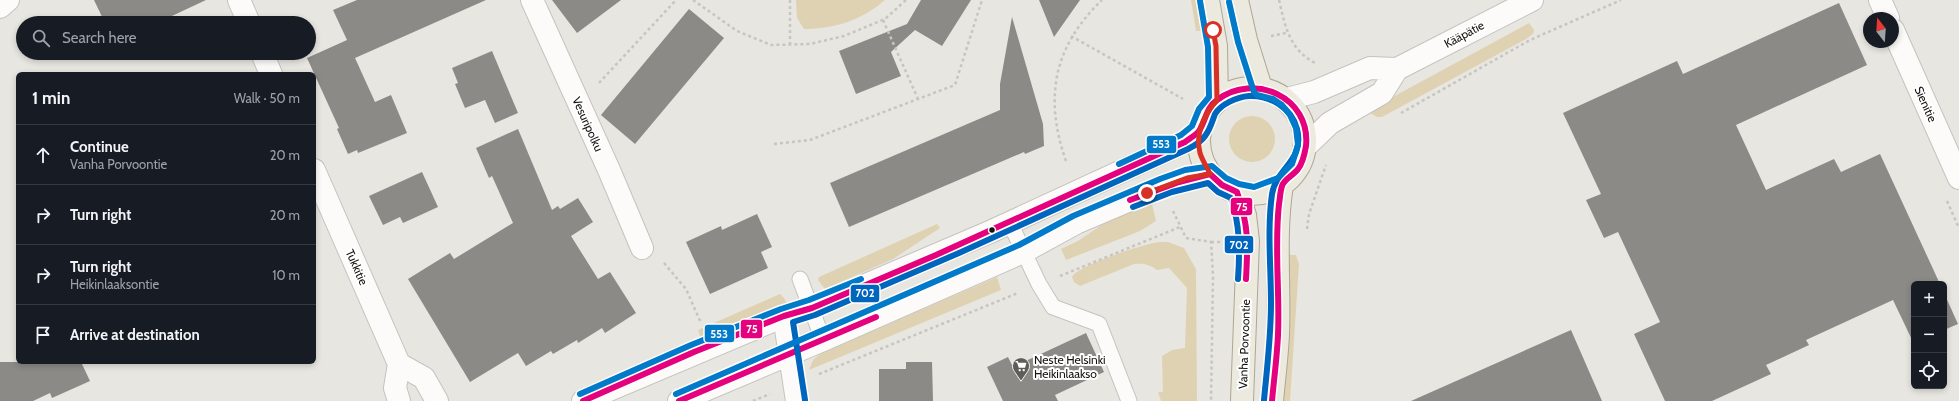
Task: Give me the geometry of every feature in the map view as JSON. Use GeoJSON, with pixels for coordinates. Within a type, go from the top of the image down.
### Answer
{"type":"FeatureCollection","features":[{"type":"Feature","properties":{"kind":"main road"},"geometry":{"type":"LineString","coordinates":[[1208,0],[1216,46],[1217,100]]}},
{"type":"Feature","properties":{"kind":"main road"},"geometry":{"type":"LineString","coordinates":[[1237,0],[1246,40],[1261,88]]}},
{"type":"Feature","properties":{"kind":"main road"},"geometry":{"type":"LineString","coordinates":[[1240,88],[1261,88],[1276,92],[1287,99],[1297,111],[1304,126],[1306,146],[1299,168],[1282,185],[1255,194],[1237,192],[1222,185],[1210,174],[1200,153],[1199,131],[1206,113],[1217,100],[1240,88]]}},
{"type":"Feature","properties":{"kind":"main road"},"geometry":{"type":"LineString","coordinates":[[1272,401],[1278,334],[1277,240],[1282,185]]}},
{"type":"Feature","properties":{"kind":"main road","name":"Vanha Porvoontie"},"geometry":{"type":"LineString","coordinates":[[1237,192],[1246,216],[1248,241],[1242,401]]}},
{"type":"Feature","properties":{"kind":"street"},"geometry":{"type":"LineString","coordinates":[[0,7],[8,0]]}},
{"type":"Feature","properties":{"kind":"street"},"geometry":{"type":"LineString","coordinates":[[239,0],[246,16]]}},
{"type":"Feature","properties":{"kind":"street","name":"Vesuripolku"},"geometry":{"type":"LineString","coordinates":[[532,0],[580,104],[642,248]]}},
{"type":"Feature","properties":{"kind":"street","name":"Kääpätie"},"geometry":{"type":"LineString","coordinates":[[1287,99],[1314,92],[1370,68],[1397,69],[1532,0]]}},
{"type":"Feature","properties":{"kind":"street"},"geometry":{"type":"LineString","coordinates":[[1880,0],[1885,12]]}},
{"type":"Feature","properties":{"kind":"street","name":"Sienitie"},"geometry":{"type":"LineString","coordinates":[[1899,43],[1959,178]]}},
{"type":"Feature","properties":{"kind":"street"},"geometry":{"type":"LineString","coordinates":[[265,60],[271,72]]}},
{"type":"Feature","properties":{"kind":"street"},"geometry":{"type":"LineString","coordinates":[[1306,146],[1330,123],[1382,93],[1397,69]]}},
{"type":"Feature","properties":{"kind":"street"},"geometry":{"type":"LineString","coordinates":[[583,401],[784,316],[812,308],[1010,223],[1185,142],[1199,131]]}},
{"type":"Feature","properties":{"kind":"street"},"geometry":{"type":"LineString","coordinates":[[679,401],[790,355],[1023,252],[1056,232],[1162,186],[1187,178],[1210,174]]}},
{"type":"Feature","properties":{"kind":"street","name":"Tukkitie"},"geometry":{"type":"LineString","coordinates":[[316,175],[399,364]]}},
{"type":"Feature","properties":{"kind":"street"},"geometry":{"type":"LineString","coordinates":[[784,316],[795,393]]}},
{"type":"Feature","properties":{"kind":"street"},"geometry":{"type":"LineString","coordinates":[[398,401],[395,388],[399,364],[424,378],[438,401]]}},
{"type":"Feature","properties":{"kind":"lane"},"geometry":{"type":"LineString","coordinates":[[1010,223],[1039,284],[1053,307],[1099,324],[1129,401]]}},
{"type":"Feature","properties":{"kind":"lane"},"geometry":{"type":"LineString","coordinates":[[800,279],[824,340]]}},
{"type":"Feature","properties":{"kind":"path"},"geometry":{"type":"LineString","coordinates":[[580,104],[676,0]]}},
{"type":"Feature","properties":{"kind":"path"},"geometry":{"type":"LineString","coordinates":[[693,0],[737,31],[770,45],[810,44],[844,36],[883,20],[906,0]]}},
{"type":"Feature","properties":{"kind":"path"},"geometry":{"type":"LineString","coordinates":[[790,0],[790,44]]}},
{"type":"Feature","properties":{"kind":"path"},"geometry":{"type":"LineString","coordinates":[[774,144],[810,140],[955,85],[982,0]]}},
{"type":"Feature","properties":{"kind":"path"},"geometry":{"type":"LineString","coordinates":[[1066,161],[1057,136],[1054,103],[1058,67],[1071,36],[1087,14],[1102,0]]}},
{"type":"Feature","properties":{"kind":"path"},"geometry":{"type":"LineString","coordinates":[[1279,0],[1286,33],[1303,56],[1322,66]]}},
{"type":"Feature","properties":{"kind":"path"},"geometry":{"type":"LineString","coordinates":[[1396,116],[1530,40],[1621,0]]}},
{"type":"Feature","properties":{"kind":"path"},"geometry":{"type":"LineString","coordinates":[[883,20],[918,99]]}},
{"type":"Feature","properties":{"kind":"path"},"geometry":{"type":"LineString","coordinates":[[1071,36],[1183,99]]}},
{"type":"Feature","properties":{"kind":"path"},"geometry":{"type":"LineString","coordinates":[[1306,233],[1309,214],[1318,184],[1330,160]]}},
{"type":"Feature","properties":{"kind":"path"},"geometry":{"type":"LineString","coordinates":[[795,393],[1039,284],[1180,227],[1186,238],[1211,242],[1213,275],[1211,401]]}},
{"type":"Feature","properties":{"kind":"path"},"geometry":{"type":"LineString","coordinates":[[642,248],[664,263],[686,289],[701,323]]}},
{"type":"Feature","properties":{"kind":"shaded area"},"geometry":{"type":"Polygon","coordinates":[[[796,0],[885,0],[867,13],[848,22],[815,29],[804,29],[797,18],[796,0]]]}},
{"type":"Feature","properties":{"kind":"shaded area"},"geometry":{"type":"Polygon","coordinates":[[[1191,0],[1198,0],[1203,29],[1200,31],[1196,31],[1191,0]]]}},
{"type":"Feature","properties":{"kind":"shaded area"},"geometry":{"type":"Polygon","coordinates":[[[1529,23],[1534,30],[1533,34],[1526,39],[1382,117],[1377,117],[1367,111],[1529,23]]]}},
{"type":"Feature","properties":{"kind":"shaded area"},"geometry":{"type":"Polygon","coordinates":[[[1252,116],[1265,120],[1271,126],[1275,139],[1271,152],[1265,158],[1252,162],[1239,158],[1233,152],[1229,139],[1233,126],[1239,120],[1252,116]]]}},
{"type":"Feature","properties":{"kind":"shaded area"},"geometry":{"type":"Polygon","coordinates":[[[1151,200],[1156,221],[1140,231],[1066,260],[1061,249],[1078,241],[1106,222],[1151,200]]]}},
{"type":"Feature","properties":{"kind":"shaded area"},"geometry":{"type":"Polygon","coordinates":[[[937,224],[940,228],[893,259],[825,289],[818,280],[819,277],[937,224]]]}},
{"type":"Feature","properties":{"kind":"shaded area"},"geometry":{"type":"Polygon","coordinates":[[[1168,242],[1184,248],[1196,269],[1197,401],[1161,401],[1158,392],[1163,392],[1162,356],[1172,350],[1185,348],[1187,288],[1169,268],[1157,270],[1146,264],[1134,264],[1080,286],[1074,282],[1072,277],[1077,272],[1098,261],[1152,243],[1168,242]]]}},
{"type":"Feature","properties":{"kind":"shaded area"},"geometry":{"type":"Polygon","coordinates":[[[1289,255],[1296,255],[1299,264],[1290,401],[1282,401],[1288,329],[1289,255]]]}},
{"type":"Feature","properties":{"kind":"shaded area"},"geometry":{"type":"Polygon","coordinates":[[[997,277],[1001,290],[809,370],[813,360],[821,353],[997,277]]]}},
{"type":"Feature","properties":{"kind":"shaded area"},"geometry":{"type":"Polygon","coordinates":[[[780,294],[787,304],[702,341],[698,330],[780,294]]]}},
{"type":"Feature","properties":{"kind":"building"},"geometry":{"type":"Polygon","coordinates":[[[94,0],[206,0],[172,16],[102,16],[94,0]]]}},
{"type":"Feature","properties":{"kind":"building"},"geometry":{"type":"Polygon","coordinates":[[[357,0],[486,0],[355,58],[375,102],[391,95],[407,133],[358,153],[357,150],[348,154],[337,129],[339,128],[316,78],[316,72],[313,72],[308,60],[316,60],[316,54],[347,40],[333,10],[357,0]]]}},
{"type":"Feature","properties":{"kind":"building"},"geometry":{"type":"Polygon","coordinates":[[[552,0],[621,0],[577,33],[552,0]]]}},
{"type":"Feature","properties":{"kind":"building"},"geometry":{"type":"Polygon","coordinates":[[[921,0],[971,0],[942,46],[915,30],[891,52],[901,76],[856,94],[839,51],[907,24],[921,0]]]}},
{"type":"Feature","properties":{"kind":"building"},"geometry":{"type":"Polygon","coordinates":[[[1039,0],[1080,0],[1054,37],[1039,0]]]}},
{"type":"Feature","properties":{"kind":"building"},"geometry":{"type":"Polygon","coordinates":[[[1839,3],[1867,65],[1736,125],[1766,190],[1834,159],[1841,172],[1880,154],[1939,281],[1911,281],[1911,338],[1893,300],[1806,340],[1809,345],[1766,365],[1771,374],[1712,401],[1665,401],[1634,334],[1660,322],[1618,232],[1604,238],[1586,200],[1601,194],[1563,113],[1677,61],[1683,74],[1839,3]]]}},
{"type":"Feature","properties":{"kind":"building"},"geometry":{"type":"Polygon","coordinates":[[[689,9],[724,38],[635,144],[601,115],[689,9]]]}},
{"type":"Feature","properties":{"kind":"building"},"geometry":{"type":"Polygon","coordinates":[[[1012,17],[1043,124],[1044,146],[1025,154],[1024,152],[849,227],[830,183],[1000,110],[1000,84],[1012,17]]]}},
{"type":"Feature","properties":{"kind":"building"},"geometry":{"type":"Polygon","coordinates":[[[492,51],[518,113],[495,123],[485,100],[465,108],[455,84],[458,83],[452,68],[492,51]]]}},
{"type":"Feature","properties":{"kind":"building"},"geometry":{"type":"Polygon","coordinates":[[[518,129],[552,210],[558,206],[560,209],[578,198],[593,222],[571,236],[598,279],[610,272],[636,313],[605,333],[602,328],[578,343],[577,340],[553,354],[551,351],[526,366],[518,353],[470,382],[408,279],[450,253],[454,259],[513,223],[492,176],[489,178],[476,148],[518,129]]]}},
{"type":"Feature","properties":{"kind":"building"},"geometry":{"type":"Polygon","coordinates":[[[422,172],[438,207],[403,223],[400,217],[383,225],[369,196],[422,172]]]}},
{"type":"Feature","properties":{"kind":"building"},"geometry":{"type":"Polygon","coordinates":[[[757,214],[772,247],[761,252],[768,268],[710,294],[686,242],[721,226],[722,230],[757,214]]]}},
{"type":"Feature","properties":{"kind":"building"},"geometry":{"type":"Polygon","coordinates":[[[1947,300],[1958,324],[1947,329],[1947,300]]]}},
{"type":"Feature","properties":{"kind":"building"},"geometry":{"type":"Polygon","coordinates":[[[1571,330],[1602,401],[1411,401],[1571,330]]]}},
{"type":"Feature","properties":{"kind":"building"},"geometry":{"type":"Polygon","coordinates":[[[1086,333],[1104,372],[1055,395],[1058,401],[1003,401],[987,367],[1008,357],[1013,367],[1086,333]]]}},
{"type":"Feature","properties":{"kind":"building"},"geometry":{"type":"Polygon","coordinates":[[[0,362],[16,362],[16,364],[82,364],[90,381],[52,398],[50,393],[33,401],[0,401],[0,362]]]}},
{"type":"Feature","properties":{"kind":"building"},"geometry":{"type":"Polygon","coordinates":[[[906,362],[932,362],[933,401],[879,401],[879,369],[906,369],[906,362]]]}},
{"type":"Feature","properties":{"kind":"transit line","name":"553"},"geometry":{"type":"LineString","coordinates":[[1119,164],[1181,135],[1192,126],[1199,109],[1209,97],[1208,47],[1200,1]]}},
{"type":"Feature","properties":{"kind":"transit line","name":"553"},"geometry":{"type":"LineString","coordinates":[[676,394],[1019,245],[1073,216],[1185,170],[1212,166],[1226,178],[1239,184],[1254,187],[1278,178],[1292,164],[1298,145],[1296,128],[1290,115],[1282,105],[1273,99],[1257,95],[1254,92],[1238,42],[1229,2]]}},
{"type":"Feature","properties":{"kind":"transit line","name":"75"},"geometry":{"type":"LineString","coordinates":[[583,401],[694,352],[784,316],[812,308],[936,255],[1185,142],[1199,131],[1208,110],[1213,103],[1232,92],[1247,88],[1263,89],[1277,94],[1290,103],[1299,114],[1305,129],[1306,146],[1302,161],[1296,171],[1283,184],[1279,204],[1277,237],[1278,335],[1272,401]]}},
{"type":"Feature","properties":{"kind":"transit line","name":"702"},"geometry":{"type":"LineString","coordinates":[[805,400],[793,322],[815,315],[959,253],[1188,149],[1197,144],[1207,134],[1215,114],[1221,107],[1235,99],[1249,96],[1257,96],[1272,100],[1285,109],[1290,115],[1297,129],[1298,140],[1294,157],[1279,177],[1272,194],[1269,235],[1271,315],[1264,400]]}},
{"type":"Feature","properties":{"kind":"transit line","name":"75"},"geometry":{"type":"LineString","coordinates":[[1130,200],[1179,182],[1210,174],[1222,185],[1237,192],[1246,225],[1246,279]]}},
{"type":"Feature","properties":{"kind":"transit line","name":"702"},"geometry":{"type":"LineString","coordinates":[[1133,207],[1172,192],[1208,183],[1218,192],[1231,198],[1239,238],[1238,279]]}},
{"type":"Feature","properties":{"kind":"transit line","name":"553"},"geometry":{"type":"LineString","coordinates":[[580,394],[691,345],[861,279]]}},
{"type":"Feature","properties":{"kind":"transit line","name":"75"},"geometry":{"type":"LineString","coordinates":[[679,401],[876,317]]}},
{"type":"Feature","properties":{"kind":"place","name":"Neste Helsinki Heikinlaakso"},"geometry":{"type":"Point","coordinates":[1021,381]}},
{"type":"Feature","properties":{"kind":"route"},"geometry":{"type":"LineString","coordinates":[[1147,193],[1162,186],[1187,178],[1210,174],[1200,153],[1199,131],[1206,113],[1217,100],[1216,46],[1213,30]]}}]}
